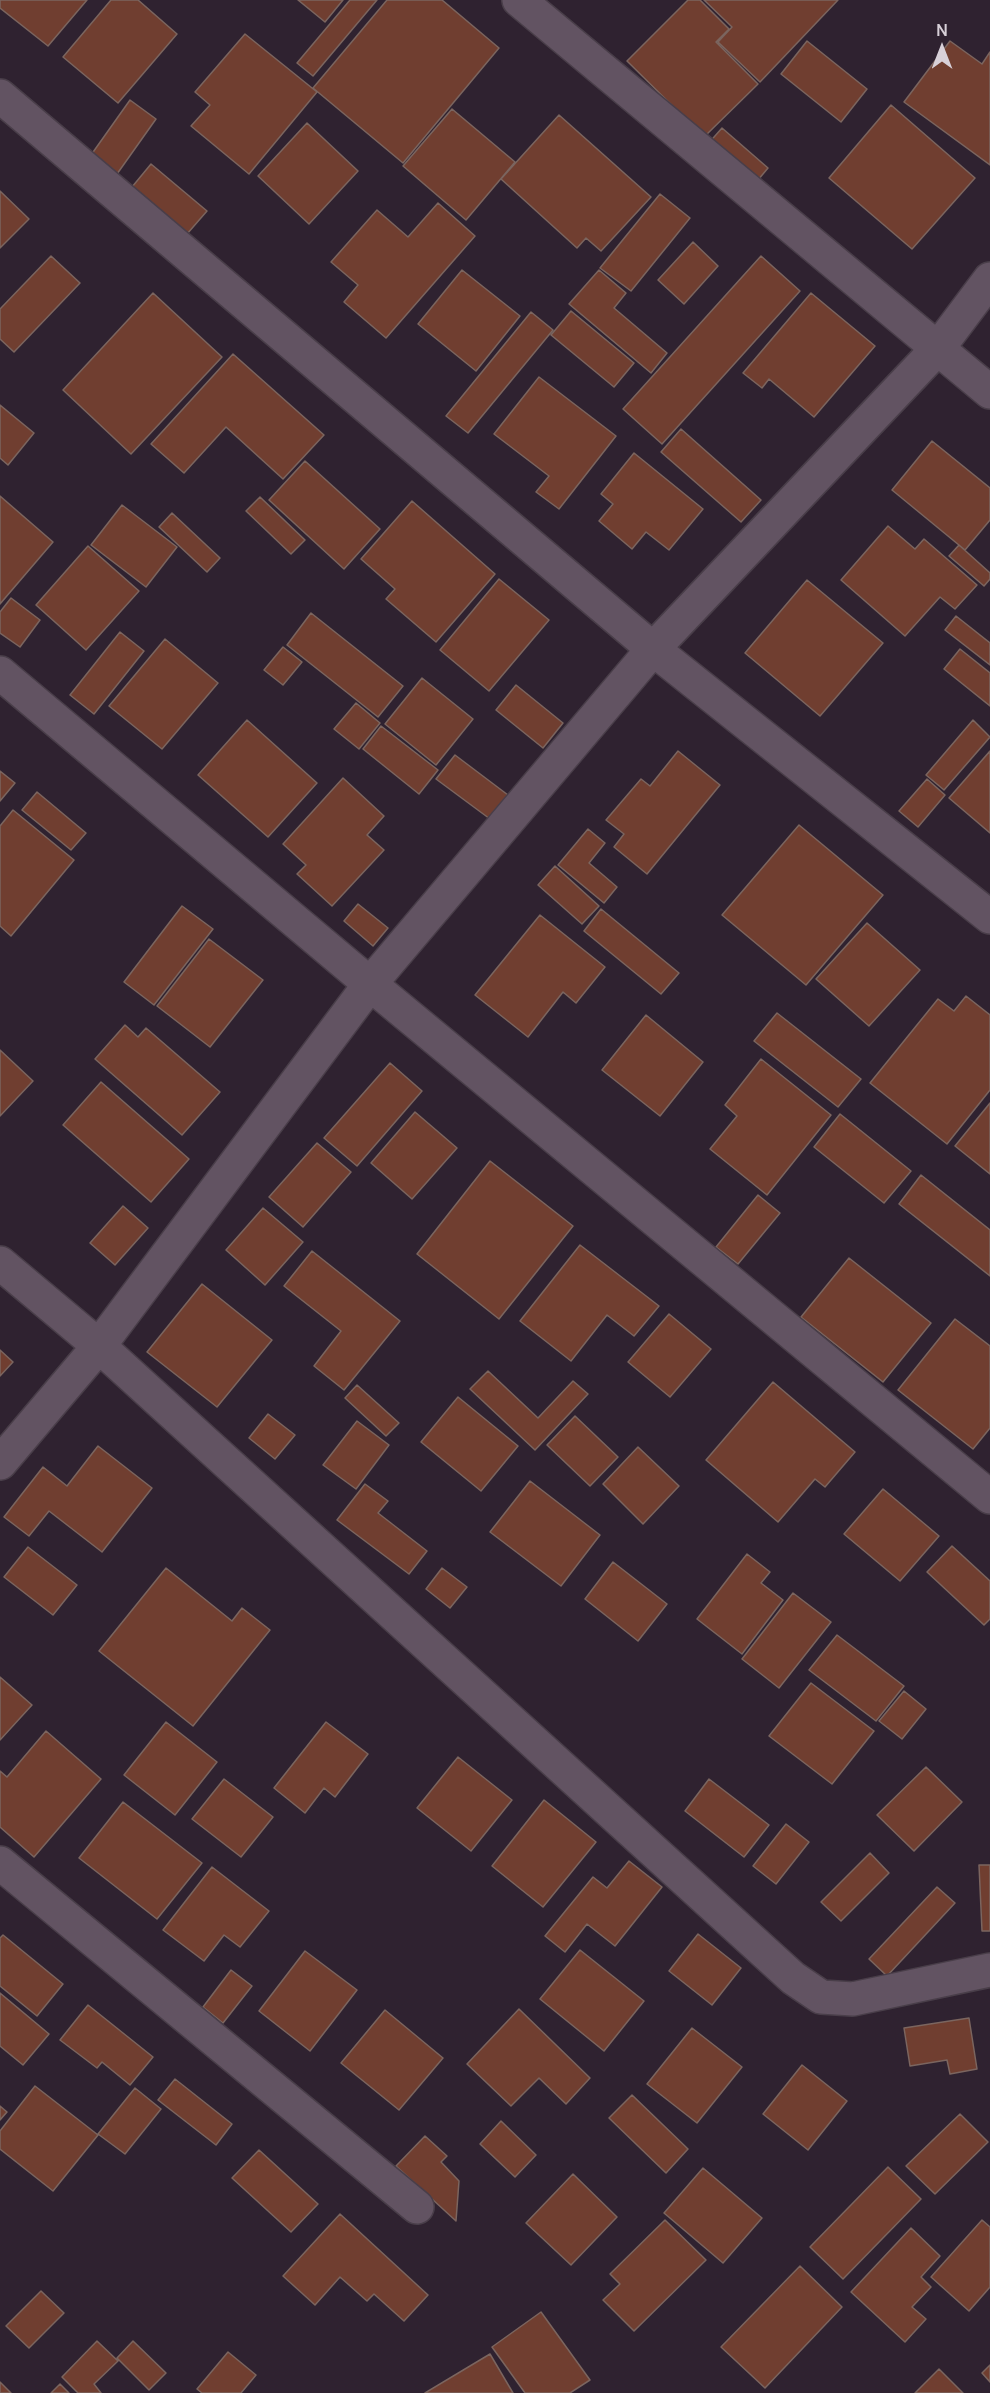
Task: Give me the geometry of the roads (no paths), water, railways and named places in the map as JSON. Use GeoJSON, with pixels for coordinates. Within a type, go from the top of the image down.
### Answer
{"type":"FeatureCollection","features":[{"type":"Feature","properties":{"kind":"street"},"geometry":{"type":"LineString","coordinates":[[519,0],[939,347],[990,392]]}},
{"type":"Feature","properties":{"kind":"street"},"geometry":{"type":"LineString","coordinates":[[0,96],[653,649],[990,917]]}},
{"type":"Feature","properties":{"kind":"street"},"geometry":{"type":"LineString","coordinates":[[0,1463],[99,1346],[370,984],[653,649],[939,347],[990,279]]}},
{"type":"Feature","properties":{"kind":"street"},"geometry":{"type":"LineString","coordinates":[[0,674],[370,984],[990,1497]]}},
{"type":"Feature","properties":{"kind":"street"},"geometry":{"type":"LineString","coordinates":[[0,1263],[99,1346],[784,1970],[812,1991],[821,1997],[853,1999],[990,1970]]}},
{"type":"Feature","properties":{"kind":"street"},"geometry":{"type":"LineString","coordinates":[[0,1863],[417,2207]]}}]}
